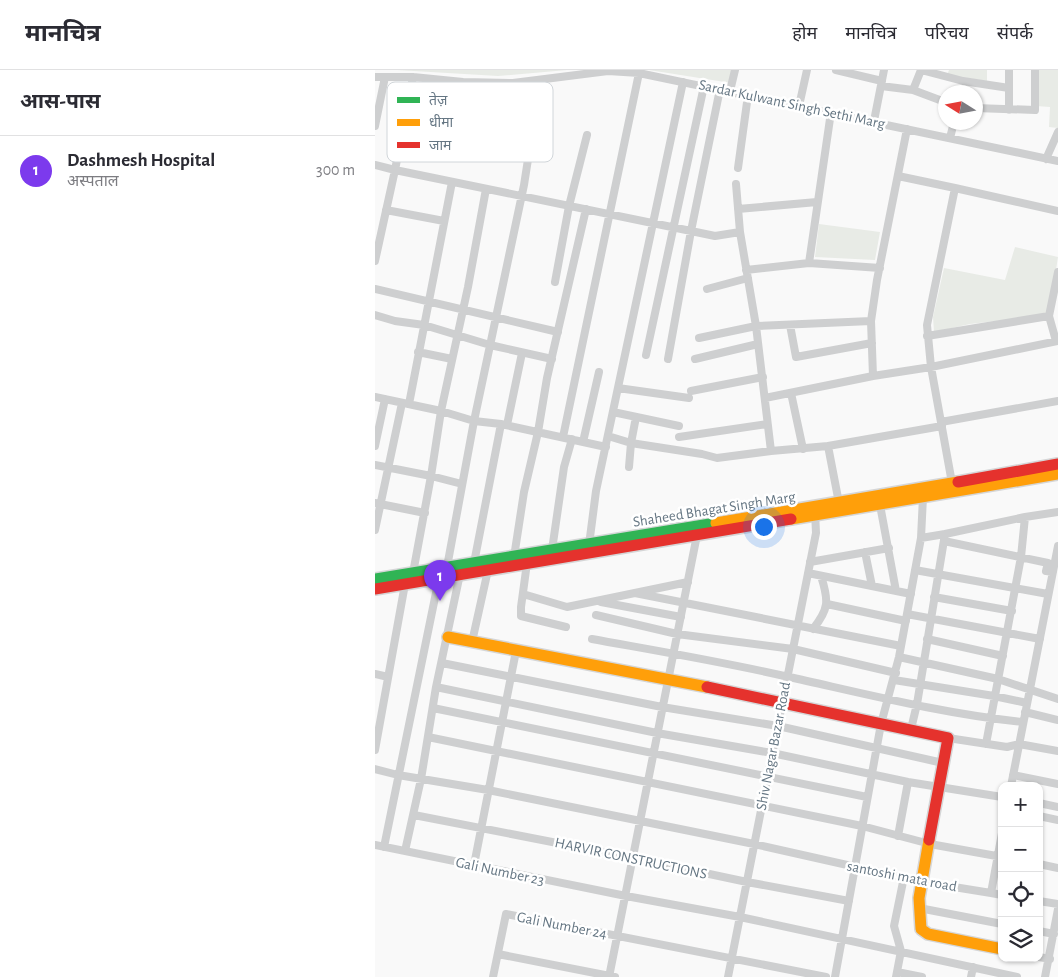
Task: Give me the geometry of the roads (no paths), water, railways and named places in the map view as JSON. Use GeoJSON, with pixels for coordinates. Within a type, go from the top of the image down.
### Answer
{"type":"FeatureCollection","features":[{"type":"Feature","properties":{"kind":"main road","name":"Shaheed Bhagat Singh Marg"},"geometry":{"type":"LineString","coordinates":[[375,580],[552,550],[815,511],[839,503],[1058,464]]}},
{"type":"Feature","properties":{"kind":"main road"},"geometry":{"type":"LineString","coordinates":[[375,588],[697,535],[815,511],[880,504],[1058,474]]}},
{"type":"Feature","properties":{"kind":"main road"},"geometry":{"type":"LineString","coordinates":[[448,637],[782,702],[948,738],[919,898],[921,929],[928,934],[998,948]]}},
{"type":"Feature","properties":{"kind":"street"},"geometry":{"type":"LineString","coordinates":[[730,92],[735,70]]}},
{"type":"Feature","properties":{"kind":"street"},"geometry":{"type":"LineString","coordinates":[[799,106],[807,70]]}},
{"type":"Feature","properties":{"kind":"street"},"geometry":{"type":"LineString","coordinates":[[837,70],[913,90],[938,99]]}},
{"type":"Feature","properties":{"kind":"street"},"geometry":{"type":"LineString","coordinates":[[874,121],[884,70]]}},
{"type":"Feature","properties":{"kind":"street"},"geometry":{"type":"LineString","coordinates":[[913,90],[921,70],[946,73],[963,81],[1009,88]]}},
{"type":"Feature","properties":{"kind":"street"},"geometry":{"type":"LineString","coordinates":[[1009,70],[1009,110]]}},
{"type":"Feature","properties":{"kind":"street"},"geometry":{"type":"LineString","coordinates":[[983,108],[1035,110],[1035,70]]}},
{"type":"Feature","properties":{"kind":"street","name":"Sardar Kulwant Singh Sethi Marg"},"geometry":{"type":"LineString","coordinates":[[523,82],[608,71],[639,73],[1058,160]]}},
{"type":"Feature","properties":{"kind":"street"},"geometry":{"type":"LineString","coordinates":[[563,437],[639,73]]}},
{"type":"Feature","properties":{"kind":"street","name":"Sardar Kulwant Singh Sethi Marg"},"geometry":{"type":"LineString","coordinates":[[375,77],[413,77],[463,82]]}},
{"type":"Feature","properties":{"kind":"street"},"geometry":{"type":"LineString","coordinates":[[375,126],[385,77]]}},
{"type":"Feature","properties":{"kind":"street"},"geometry":{"type":"LineString","coordinates":[[412,82],[413,77]]}},
{"type":"Feature","properties":{"kind":"street"},"geometry":{"type":"LineString","coordinates":[[589,545],[596,491],[683,82]]}},
{"type":"Feature","properties":{"kind":"street"},"geometry":{"type":"LineString","coordinates":[[646,356],[704,86]]}},
{"type":"Feature","properties":{"kind":"street"},"geometry":{"type":"LineString","coordinates":[[668,358],[691,231],[720,89]]}},
{"type":"Feature","properties":{"kind":"street"},"geometry":{"type":"LineString","coordinates":[[738,168],[748,95]]}},
{"type":"Feature","properties":{"kind":"street"},"geometry":{"type":"LineString","coordinates":[[809,263],[831,112]]}},
{"type":"Feature","properties":{"kind":"street"},"geometry":{"type":"LineString","coordinates":[[873,376],[871,321],[907,129]]}},
{"type":"Feature","properties":{"kind":"street"},"geometry":{"type":"LineString","coordinates":[[950,138],[952,130]]}},
{"type":"Feature","properties":{"kind":"street"},"geometry":{"type":"LineString","coordinates":[[1046,159],[1058,132]]}},
{"type":"Feature","properties":{"kind":"street"},"geometry":{"type":"LineString","coordinates":[[555,282],[569,206],[587,135]]}},
{"type":"Feature","properties":{"kind":"street"},"geometry":{"type":"LineString","coordinates":[[375,260],[397,162]]}},
{"type":"Feature","properties":{"kind":"street"},"geometry":{"type":"LineString","coordinates":[[447,567],[474,421],[522,196],[527,162]]}},
{"type":"Feature","properties":{"kind":"street"},"geometry":{"type":"LineString","coordinates":[[375,166],[715,236],[740,232]]}},
{"type":"Feature","properties":{"kind":"street"},"geometry":{"type":"LineString","coordinates":[[898,176],[1058,211]]}},
{"type":"Feature","properties":{"kind":"street"},"geometry":{"type":"LineString","coordinates":[[375,530],[378,503],[424,325],[452,182]]}},
{"type":"Feature","properties":{"kind":"street"},"geometry":{"type":"LineString","coordinates":[[737,184],[740,232],[756,326],[771,451]]}},
{"type":"Feature","properties":{"kind":"street"},"geometry":{"type":"LineString","coordinates":[[952,483],[931,367],[927,325],[955,188]]}},
{"type":"Feature","properties":{"kind":"street"},"geometry":{"type":"LineString","coordinates":[[413,573],[425,513],[441,411],[468,287],[486,189]]}},
{"type":"Feature","properties":{"kind":"street"},"geometry":{"type":"LineString","coordinates":[[738,209],[817,202]]}},
{"type":"Feature","properties":{"kind":"street"},"geometry":{"type":"LineString","coordinates":[[514,556],[524,492],[538,432],[547,378],[586,209]]}},
{"type":"Feature","properties":{"kind":"street"},"geometry":{"type":"LineString","coordinates":[[386,210],[444,221]]}},
{"type":"Feature","properties":{"kind":"street"},"geometry":{"type":"LineString","coordinates":[[707,289],[747,274],[809,263],[880,268]]}},
{"type":"Feature","properties":{"kind":"street"},"geometry":{"type":"LineString","coordinates":[[765,398],[1057,341],[1049,316],[1058,272]]}},
{"type":"Feature","properties":{"kind":"street"},"geometry":{"type":"LineString","coordinates":[[375,289],[558,332]]}},
{"type":"Feature","properties":{"kind":"street"},"geometry":{"type":"LineString","coordinates":[[375,315],[395,321],[424,325],[490,345],[552,360]]}},
{"type":"Feature","properties":{"kind":"street"},"geometry":{"type":"LineString","coordinates":[[927,336],[1049,316]]}},
{"type":"Feature","properties":{"kind":"street"},"geometry":{"type":"LineString","coordinates":[[699,338],[756,326],[871,321]]}},
{"type":"Feature","properties":{"kind":"street"},"geometry":{"type":"LineString","coordinates":[[790,325],[796,357],[872,344]]}},
{"type":"Feature","properties":{"kind":"street"},"geometry":{"type":"LineString","coordinates":[[695,359],[758,344]]}},
{"type":"Feature","properties":{"kind":"street"},"geometry":{"type":"LineString","coordinates":[[418,352],[452,359]]}},
{"type":"Feature","properties":{"kind":"street"},"geometry":{"type":"LineString","coordinates":[[474,563],[504,424],[522,352]]}},
{"type":"Feature","properties":{"kind":"street"},"geometry":{"type":"LineString","coordinates":[[583,442],[599,372]]}},
{"type":"Feature","properties":{"kind":"street"},"geometry":{"type":"LineString","coordinates":[[618,388],[690,395],[763,377]]}},
{"type":"Feature","properties":{"kind":"street"},"geometry":{"type":"LineString","coordinates":[[791,393],[803,449]]}},
{"type":"Feature","properties":{"kind":"street"},"geometry":{"type":"LineString","coordinates":[[375,397],[441,411],[474,421],[504,424],[606,447]]}},
{"type":"Feature","properties":{"kind":"street"},"geometry":{"type":"LineString","coordinates":[[375,446],[385,399]]}},
{"type":"Feature","properties":{"kind":"street"},"geometry":{"type":"LineString","coordinates":[[608,436],[631,444],[702,454],[717,458],[828,446],[1058,401]]}},
{"type":"Feature","properties":{"kind":"street"},"geometry":{"type":"LineString","coordinates":[[613,412],[679,426]]}},
{"type":"Feature","properties":{"kind":"street"},"geometry":{"type":"LineString","coordinates":[[629,467],[636,417]]}},
{"type":"Feature","properties":{"kind":"street"},"geometry":{"type":"LineString","coordinates":[[679,437],[767,424]]}},
{"type":"Feature","properties":{"kind":"street"},"geometry":{"type":"LineString","coordinates":[[552,550],[564,467],[572,439]]}},
{"type":"Feature","properties":{"kind":"street"},"geometry":{"type":"LineString","coordinates":[[828,446],[839,503]]}},
{"type":"Feature","properties":{"kind":"street"},"geometry":{"type":"LineString","coordinates":[[375,465],[462,484]]}},
{"type":"Feature","properties":{"kind":"street"},"geometry":{"type":"LineString","coordinates":[[835,977],[881,724],[895,677],[911,594],[921,538],[923,497]]}},
{"type":"Feature","properties":{"kind":"street"},"geometry":{"type":"LineString","coordinates":[[378,503],[425,513]]}},
{"type":"Feature","properties":{"kind":"street"},"geometry":{"type":"LineString","coordinates":[[880,504],[896,591]]}},
{"type":"Feature","properties":{"kind":"street","name":"Shiv Nagar Bazar Road"},"geometry":{"type":"LineString","coordinates":[[728,977],[816,533],[815,511]]}},
{"type":"Feature","properties":{"kind":"street"},"geometry":{"type":"LineString","coordinates":[[945,538],[1025,517],[1058,512]]}},
{"type":"Feature","properties":{"kind":"street"},"geometry":{"type":"LineString","coordinates":[[986,744],[992,719],[997,679],[1012,611],[1021,557],[1025,517]]}},
{"type":"Feature","properties":{"kind":"street"},"geometry":{"type":"LineString","coordinates":[[493,977],[498,954],[611,977],[662,707],[697,535]]}},
{"type":"Feature","properties":{"kind":"street"},"geometry":{"type":"LineString","coordinates":[[921,538],[945,538],[1048,562],[1046,571],[1053,572]]}},
{"type":"Feature","properties":{"kind":"street"},"geometry":{"type":"LineString","coordinates":[[911,729],[917,704],[945,538]]}},
{"type":"Feature","properties":{"kind":"street"},"geometry":{"type":"LineString","coordinates":[[1012,782],[1058,546]]}},
{"type":"Feature","properties":{"kind":"street"},"geometry":{"type":"LineString","coordinates":[[810,562],[889,548]]}},
{"type":"Feature","properties":{"kind":"street"},"geometry":{"type":"LineString","coordinates":[[865,552],[871,586]]}},
{"type":"Feature","properties":{"kind":"street"},"geometry":{"type":"LineString","coordinates":[[527,563],[521,616],[566,627]]}},
{"type":"Feature","properties":{"kind":"street"},"geometry":{"type":"LineString","coordinates":[[472,642],[488,570]]}},
{"type":"Feature","properties":{"kind":"street"},"geometry":{"type":"LineString","coordinates":[[915,570],[1048,594]]}},
{"type":"Feature","properties":{"kind":"street"},"geometry":{"type":"LineString","coordinates":[[808,573],[911,594]]}},
{"type":"Feature","properties":{"kind":"street"},"geometry":{"type":"LineString","coordinates":[[405,851],[421,778],[436,687],[460,574]]}},
{"type":"Feature","properties":{"kind":"street"},"geometry":{"type":"LineString","coordinates":[[813,629],[823,615],[827,604],[826,591],[821,576]]}},
{"type":"Feature","properties":{"kind":"street"},"geometry":{"type":"LineString","coordinates":[[384,847],[439,578]]}},
{"type":"Feature","properties":{"kind":"street"},"geometry":{"type":"LineString","coordinates":[[523,594],[567,607],[688,582]]}},
{"type":"Feature","properties":{"kind":"street"},"geometry":{"type":"LineString","coordinates":[[375,750],[405,584]]}},
{"type":"Feature","properties":{"kind":"street"},"geometry":{"type":"LineString","coordinates":[[635,593],[684,601],[797,626],[901,646]]}},
{"type":"Feature","properties":{"kind":"street"},"geometry":{"type":"LineString","coordinates":[[934,597],[1012,611]]}},
{"type":"Feature","properties":{"kind":"street"},"geometry":{"type":"LineString","coordinates":[[597,601],[681,617]]}},
{"type":"Feature","properties":{"kind":"street"},"geometry":{"type":"LineString","coordinates":[[827,604],[906,618],[931,618],[1039,639]]}},
{"type":"Feature","properties":{"kind":"street"},"geometry":{"type":"LineString","coordinates":[[596,616],[677,634],[793,649],[919,684],[1027,703]]}},
{"type":"Feature","properties":{"kind":"street"},"geometry":{"type":"LineString","coordinates":[[592,639],[787,676],[887,700],[992,719],[1023,722]]}},
{"type":"Feature","properties":{"kind":"street"},"geometry":{"type":"LineString","coordinates":[[927,639],[1003,656]]}},
{"type":"Feature","properties":{"kind":"street"},"geometry":{"type":"LineString","coordinates":[[474,865],[516,651]]}},
{"type":"Feature","properties":{"kind":"street"},"geometry":{"type":"LineString","coordinates":[[899,657],[997,679],[1058,699]]}},
{"type":"Feature","properties":{"kind":"street"},"geometry":{"type":"LineString","coordinates":[[442,663],[662,707],[777,726],[943,763]]}},
{"type":"Feature","properties":{"kind":"street"},"geometry":{"type":"LineString","coordinates":[[375,674],[388,678]]}},
{"type":"Feature","properties":{"kind":"street"},"geometry":{"type":"LineString","coordinates":[[436,687],[657,734],[772,753],[940,788],[998,796]]}},
{"type":"Feature","properties":{"kind":"street"},"geometry":{"type":"LineString","coordinates":[[433,708],[867,797]]}},
{"type":"Feature","properties":{"kind":"street"},"geometry":{"type":"LineString","coordinates":[[1025,712],[1058,720]]}},
{"type":"Feature","properties":{"kind":"street"},"geometry":{"type":"LineString","coordinates":[[428,736],[862,826],[930,844],[998,856]]}},
{"type":"Feature","properties":{"kind":"street"},"geometry":{"type":"LineString","coordinates":[[948,738],[1007,747],[1019,744],[1058,751]]}},
{"type":"Feature","properties":{"kind":"street","name":"santoshi mata road"},"geometry":{"type":"LineString","coordinates":[[375,770],[488,790],[754,844],[923,882],[998,894]]}},
{"type":"Feature","properties":{"kind":"street"},"geometry":{"type":"LineString","coordinates":[[1013,775],[1058,784]]}},
{"type":"Feature","properties":{"kind":"street"},"geometry":{"type":"LineString","coordinates":[[898,836],[908,782]]}},
{"type":"Feature","properties":{"kind":"street"},"geometry":{"type":"LineString","coordinates":[[1043,805],[1058,807]]}},
{"type":"Feature","properties":{"kind":"street","name":"HARVIR CONSTRUCTIONS"},"geometry":{"type":"LineString","coordinates":[[413,815],[849,901]]}},
{"type":"Feature","properties":{"kind":"street"},"geometry":{"type":"LineString","coordinates":[[1043,817],[1058,820]]}},
{"type":"Feature","properties":{"kind":"street","name":"Gali Number 23"},"geometry":{"type":"LineString","coordinates":[[375,845],[740,917],[1017,977]]}},
{"type":"Feature","properties":{"kind":"street"},"geometry":{"type":"LineString","coordinates":[[991,893],[998,861]]}},
{"type":"Feature","properties":{"kind":"street"},"geometry":{"type":"LineString","coordinates":[[1043,865],[1058,868]]}},
{"type":"Feature","properties":{"kind":"street"},"geometry":{"type":"LineString","coordinates":[[904,877],[894,926],[901,952],[897,974],[922,977]]}},
{"type":"Feature","properties":{"kind":"street"},"geometry":{"type":"LineString","coordinates":[[1043,902],[1058,904]]}},
{"type":"Feature","properties":{"kind":"street"},"geometry":{"type":"LineString","coordinates":[[919,908],[998,923]]}},
{"type":"Feature","properties":{"kind":"street"},"geometry":{"type":"LineString","coordinates":[[1045,977],[1055,944],[1053,934],[1058,910]]}},
{"type":"Feature","properties":{"kind":"street","name":"Gali Number 24"},"geometry":{"type":"LineString","coordinates":[[498,954],[506,914],[731,960],[825,977]]}},
{"type":"Feature","properties":{"kind":"street"},"geometry":{"type":"LineString","coordinates":[[1043,932],[1053,934]]}},
{"type":"Feature","properties":{"kind":"street"},"geometry":{"type":"LineString","coordinates":[[1043,958],[1049,959]]}},
{"type":"Feature","properties":{"kind":"street"},"geometry":{"type":"LineString","coordinates":[[971,977],[973,966]]}},
{"type":"Feature","properties":{"kind":"place","name":"Dashmesh Hospital"},"geometry":{"type":"Point","coordinates":[440,601]}}]}
